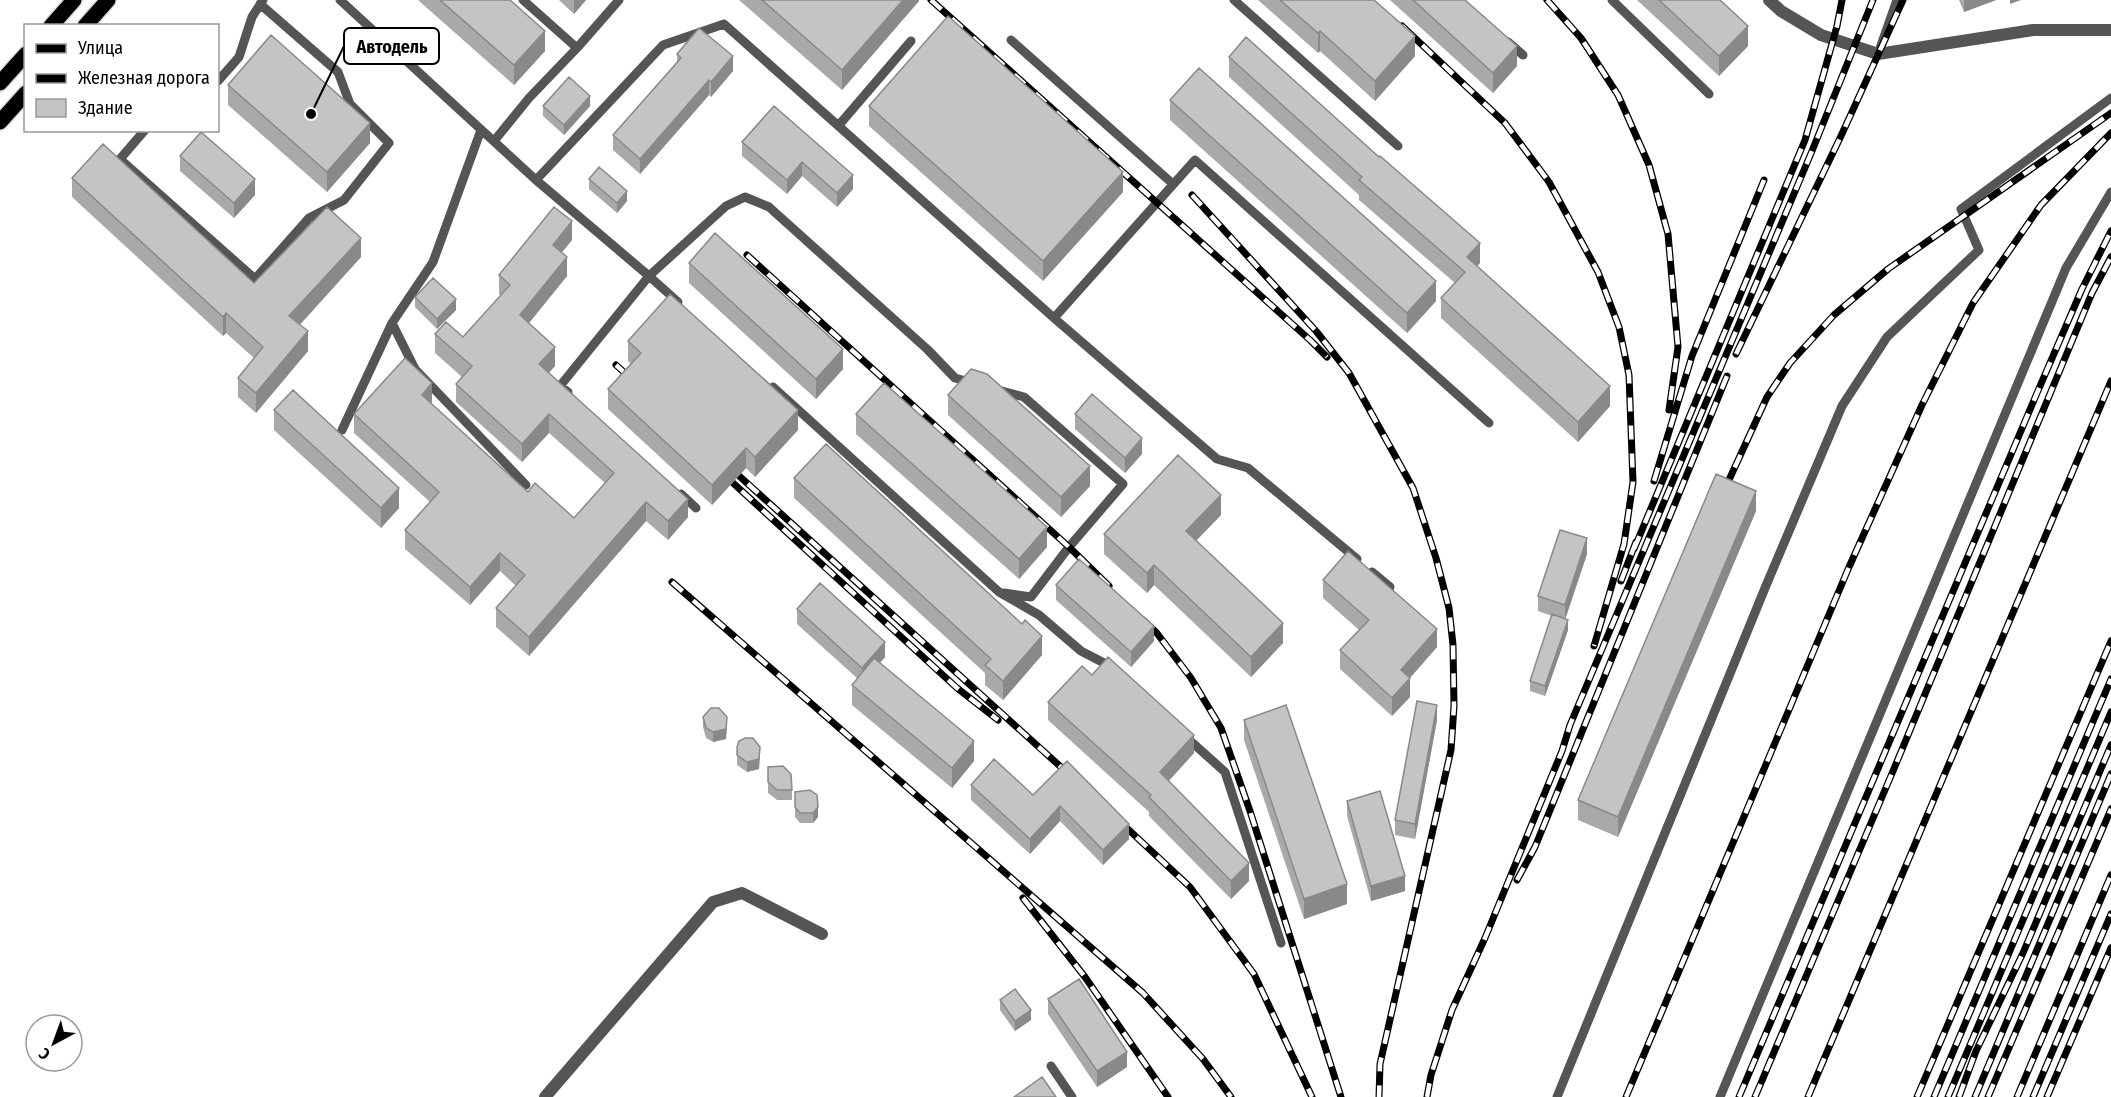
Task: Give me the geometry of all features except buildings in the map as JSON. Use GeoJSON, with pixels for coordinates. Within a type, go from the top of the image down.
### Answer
{"type":"FeatureCollection","features":[{"type":"Feature","properties":{"kind":"main road"},"geometry":{"type":"LineString","coordinates":[[53,24],[74,0]]}},
{"type":"Feature","properties":{"kind":"main road"},"geometry":{"type":"LineString","coordinates":[[87,24],[108,0]]}},
{"type":"Feature","properties":{"kind":"main road"},"geometry":{"type":"LineString","coordinates":[[0,83],[24,56]]}},
{"type":"Feature","properties":{"kind":"main road"},"geometry":{"type":"LineString","coordinates":[[0,122],[24,95]]}},
{"type":"Feature","properties":{"kind":"street"},"geometry":{"type":"LineString","coordinates":[[1769,0],[1781,11],[1821,35],[1878,54],[2033,30],[2111,30]]}},
{"type":"Feature","properties":{"kind":"street"},"geometry":{"type":"LineString","coordinates":[[545,1097],[712,902],[741,893],[822,934]]}},
{"type":"Feature","properties":{"kind":"lane"},"geometry":{"type":"LineString","coordinates":[[340,0],[536,180],[684,307]]}},
{"type":"Feature","properties":{"kind":"lane"},"geometry":{"type":"LineString","coordinates":[[523,0],[577,48]]}},
{"type":"Feature","properties":{"kind":"lane"},"geometry":{"type":"LineString","coordinates":[[494,141],[529,98],[619,0]]}},
{"type":"Feature","properties":{"kind":"lane"},"geometry":{"type":"LineString","coordinates":[[1234,0],[1398,146]]}},
{"type":"Feature","properties":{"kind":"lane"},"geometry":{"type":"LineString","coordinates":[[1612,0],[1708,94]]}},
{"type":"Feature","properties":{"kind":"lane"},"geometry":{"type":"LineString","coordinates":[[1878,54],[1897,0]]}},
{"type":"Feature","properties":{"kind":"lane"},"geometry":{"type":"LineString","coordinates":[[143,132],[120,159],[255,279],[309,218],[344,200],[389,143],[350,104],[338,72],[262,2],[252,17],[239,57],[219,80]]}},
{"type":"Feature","properties":{"kind":"lane"},"geometry":{"type":"LineString","coordinates":[[536,180],[663,45],[724,24],[1054,318],[1217,459],[1248,468],[1390,587]]}},
{"type":"Feature","properties":{"kind":"lane"},"geometry":{"type":"LineString","coordinates":[[1496,32],[1523,55]]}},
{"type":"Feature","properties":{"kind":"lane"},"geometry":{"type":"LineString","coordinates":[[1011,40],[1173,184]]}},
{"type":"Feature","properties":{"kind":"lane"},"geometry":{"type":"LineString","coordinates":[[839,125],[910,41]]}},
{"type":"Feature","properties":{"kind":"lane"},"geometry":{"type":"LineString","coordinates":[[1557,1097],[1842,406],[1887,337],[1979,250],[1961,209],[2111,98]]}},
{"type":"Feature","properties":{"kind":"lane"},"geometry":{"type":"LineString","coordinates":[[342,430],[392,323],[433,262],[481,130]]}},
{"type":"Feature","properties":{"kind":"lane"},"geometry":{"type":"LineString","coordinates":[[1054,318],[1194,160],[1490,423]]}},
{"type":"Feature","properties":{"kind":"lane"},"geometry":{"type":"LineString","coordinates":[[1720,1097],[2066,268],[2111,192]]}},
{"type":"Feature","properties":{"kind":"lane"},"geometry":{"type":"LineString","coordinates":[[577,401],[560,386],[650,276],[726,206],[745,197],[769,207],[927,349],[956,378],[978,384]]}},
{"type":"Feature","properties":{"kind":"lane"},"geometry":{"type":"LineString","coordinates":[[392,323],[415,369],[526,485]]}},
{"type":"Feature","properties":{"kind":"lane"},"geometry":{"type":"LineString","coordinates":[[763,378],[999,592],[1039,615],[1081,651],[1104,663],[1121,679]]}},
{"type":"Feature","properties":{"kind":"lane"},"geometry":{"type":"LineString","coordinates":[[990,387],[1024,397],[1123,484],[1069,547],[1031,597],[999,592]]}},
{"type":"Feature","properties":{"kind":"lane"},"geometry":{"type":"LineString","coordinates":[[671,485],[696,508]]}},
{"type":"Feature","properties":{"kind":"lane"},"geometry":{"type":"LineString","coordinates":[[1182,733],[1225,772],[1281,943]]}},
{"type":"Feature","properties":{"kind":"lane"},"geometry":{"type":"LineString","coordinates":[[1051,1066],[1072,1097]]}},
{"type":"Feature","properties":{"kind":"railway"},"geometry":{"type":"LineString","coordinates":[[931,0],[1327,357]]}},
{"type":"Feature","properties":{"kind":"railway"},"geometry":{"type":"LineString","coordinates":[[1547,0],[1581,38],[1618,95],[1649,165],[1668,234],[1678,347],[1669,410]]}},
{"type":"Feature","properties":{"kind":"railway"},"geometry":{"type":"LineString","coordinates":[[1634,549],[1805,140],[1837,26],[1842,0]]}},
{"type":"Feature","properties":{"kind":"railway"},"geometry":{"type":"LineString","coordinates":[[1427,1097],[1431,1075],[1452,1010],[1485,938],[1562,751],[1570,725],[1812,151],[1873,0]]}},
{"type":"Feature","properties":{"kind":"railway"},"geometry":{"type":"LineString","coordinates":[[1736,354],[1841,136],[1903,0]]}},
{"type":"Feature","properties":{"kind":"railway"},"geometry":{"type":"LineString","coordinates":[[1402,26],[1505,123],[1549,182],[1598,272],[1619,327],[1629,375],[1633,482],[1624,544],[1594,646]]}},
{"type":"Feature","properties":{"kind":"railway"},"geometry":{"type":"LineString","coordinates":[[1723,493],[1767,397],[1790,363],[1834,315],[1888,269],[2111,113]]}},
{"type":"Feature","properties":{"kind":"railway"},"geometry":{"type":"LineString","coordinates":[[1626,1097],[1849,567],[1922,405],[1973,303],[2041,205],[2111,133]]}},
{"type":"Feature","properties":{"kind":"railway"},"geometry":{"type":"LineString","coordinates":[[1654,481],[1692,356],[1764,180]]}},
{"type":"Feature","properties":{"kind":"railway"},"geometry":{"type":"LineString","coordinates":[[1192,195],[1316,331],[1349,373],[1413,488],[1436,558],[1449,608],[1453,645],[1454,706],[1451,750],[1380,1064],[1379,1097]]}},
{"type":"Feature","properties":{"kind":"railway"},"geometry":{"type":"LineString","coordinates":[[1739,1097],[2037,393],[2082,289],[2111,231]]}},
{"type":"Feature","properties":{"kind":"railway"},"geometry":{"type":"LineString","coordinates":[[747,255],[1109,586]]}},
{"type":"Feature","properties":{"kind":"railway"},"geometry":{"type":"LineString","coordinates":[[1755,1097],[2092,293],[2111,257]]}},
{"type":"Feature","properties":{"kind":"railway"},"geometry":{"type":"LineString","coordinates":[[616,365],[636,383]]}},
{"type":"Feature","properties":{"kind":"railway"},"geometry":{"type":"LineString","coordinates":[[1517,880],[1535,847],[1727,376]]}},
{"type":"Feature","properties":{"kind":"railway"},"geometry":{"type":"LineString","coordinates":[[1808,1097],[2111,381]]}},
{"type":"Feature","properties":{"kind":"railway"},"geometry":{"type":"LineString","coordinates":[[727,465],[1072,777]]}},
{"type":"Feature","properties":{"kind":"railway"},"geometry":{"type":"LineString","coordinates":[[721,472],[957,688],[998,720]]}},
{"type":"Feature","properties":{"kind":"railway"},"geometry":{"type":"LineString","coordinates":[[1621,581],[1636,542]]}},
{"type":"Feature","properties":{"kind":"railway"},"geometry":{"type":"LineString","coordinates":[[672,582],[1143,993],[1203,1059],[1231,1097]]}},
{"type":"Feature","properties":{"kind":"railway"},"geometry":{"type":"LineString","coordinates":[[1143,620],[1156,632],[1191,678],[1221,728],[1250,811],[1341,1097]]}},
{"type":"Feature","properties":{"kind":"railway"},"geometry":{"type":"LineString","coordinates":[[1917,1097],[2111,641]]}},
{"type":"Feature","properties":{"kind":"railway"},"geometry":{"type":"LineString","coordinates":[[1934,1097],[2111,679]]}},
{"type":"Feature","properties":{"kind":"railway"},"geometry":{"type":"LineString","coordinates":[[1948,1097],[2111,712]]}},
{"type":"Feature","properties":{"kind":"railway"},"geometry":{"type":"LineString","coordinates":[[1959,1097],[1976,1051],[2023,953],[2111,745]]}},
{"type":"Feature","properties":{"kind":"railway"},"geometry":{"type":"LineString","coordinates":[[1975,1097],[2111,774]]}},
{"type":"Feature","properties":{"kind":"railway"},"geometry":{"type":"LineString","coordinates":[[1988,1097],[2111,809]]}},
{"type":"Feature","properties":{"kind":"railway"},"geometry":{"type":"LineString","coordinates":[[1116,818],[1190,887],[1254,974],[1312,1097]]}},
{"type":"Feature","properties":{"kind":"railway"},"geometry":{"type":"LineString","coordinates":[[2017,1097],[2111,875]]}},
{"type":"Feature","properties":{"kind":"railway"},"geometry":{"type":"LineString","coordinates":[[1023,898],[1085,977],[1168,1097]]}},
{"type":"Feature","properties":{"kind":"railway"},"geometry":{"type":"LineString","coordinates":[[2033,1097],[2111,914]]}},
{"type":"Feature","properties":{"kind":"railway"},"geometry":{"type":"LineString","coordinates":[[2047,1097],[2111,948]]}},
{"type":"Feature","properties":{"kind":"place","name":"Автодель"},"geometry":{"type":"Point","coordinates":[311,114]}}]}
